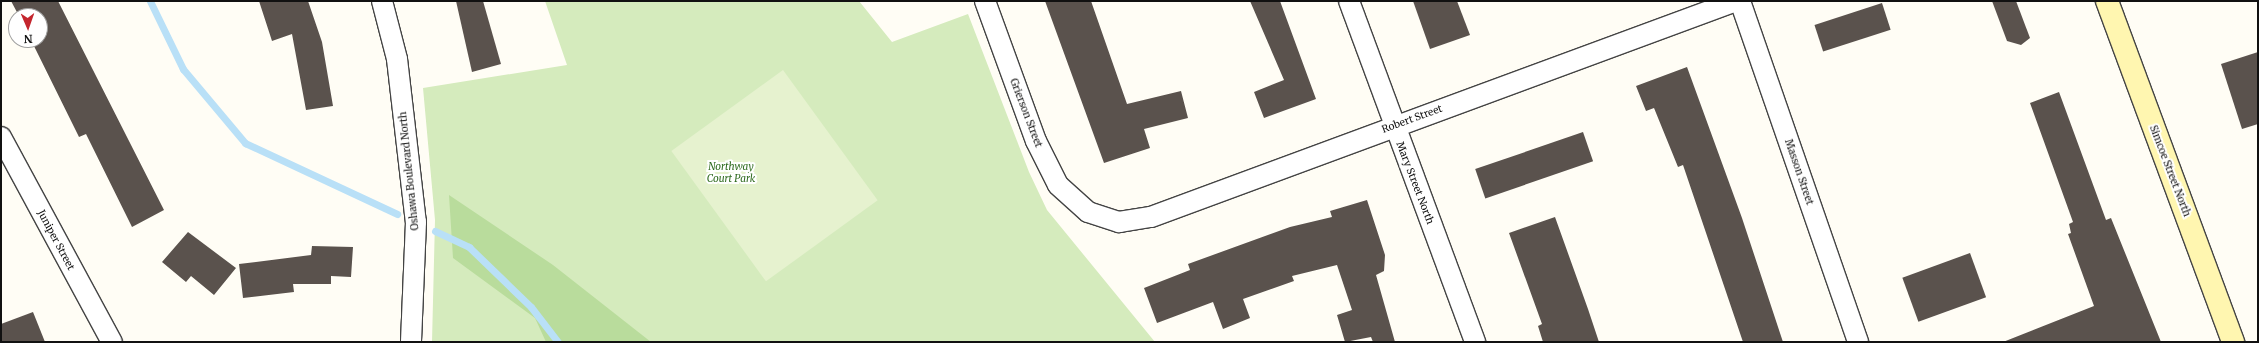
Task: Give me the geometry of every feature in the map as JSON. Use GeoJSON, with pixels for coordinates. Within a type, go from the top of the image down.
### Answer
{"type":"FeatureCollection","features":[{"type":"Feature","properties":{"kind":"main road","name":"Simcoe Street North"},"geometry":{"type":"LineString","coordinates":[[2108,1],[2233,342]]}},
{"type":"Feature","properties":{"kind":"street","name":"Oshawa Boulevard North"},"geometry":{"type":"LineString","coordinates":[[382,1],[397,59],[416,222],[411,342]]}},
{"type":"Feature","properties":{"kind":"street","name":"Grierson Street"},"geometry":{"type":"LineString","coordinates":[[985,1],[1036,141],[1058,185],[1088,212]]}},
{"type":"Feature","properties":{"kind":"street","name":"Mary Street North"},"geometry":{"type":"LineString","coordinates":[[1349,1],[1393,126],[1475,342]]}},
{"type":"Feature","properties":{"kind":"street","name":"Robert Street"},"geometry":{"type":"LineString","coordinates":[[1088,212],[1119,222],[1152,217],[1393,126],[1736,1]]}},
{"type":"Feature","properties":{"kind":"street","name":"Masson Street"},"geometry":{"type":"LineString","coordinates":[[1740,1],[1858,342]]}},
{"type":"Feature","properties":{"kind":"street","name":"Juniper Street"},"geometry":{"type":"LineString","coordinates":[[1,137],[112,342]]}},
{"type":"Feature","properties":{"kind":"green space","name":"Northway Court Park"},"geometry":{"type":"Polygon","coordinates":[[[545,1],[859,1],[892,42],[968,14],[1029,172],[1047,210],[1155,342],[432,342],[435,220],[423,88],[567,65],[545,1]]]}},
{"type":"Feature","properties":{"kind":"green space"},"geometry":{"type":"Polygon","coordinates":[[[783,70],[878,200],[766,281],[671,151],[783,70]]]}},
{"type":"Feature","properties":{"kind":"green space"},"geometry":{"type":"Polygon","coordinates":[[[449,195],[553,265],[651,342],[546,342],[535,318],[453,258],[449,195]]]}},
{"type":"Feature","properties":{"kind":"building"},"geometry":{"type":"Polygon","coordinates":[[[11,1],[58,1],[164,210],[132,227],[86,134],[79,137],[35,48],[48,48],[48,8],[15,8],[11,1]]]}},
{"type":"Feature","properties":{"kind":"building"},"geometry":{"type":"Polygon","coordinates":[[[259,1],[308,1],[322,42],[333,106],[306,110],[292,34],[272,41],[259,1]]]}},
{"type":"Feature","properties":{"kind":"building"},"geometry":{"type":"Polygon","coordinates":[[[456,1],[483,1],[501,64],[472,72],[456,1]]]}},
{"type":"Feature","properties":{"kind":"building"},"geometry":{"type":"Polygon","coordinates":[[[1045,1],[1091,1],[1127,104],[1181,91],[1188,118],[1144,129],[1150,148],[1104,163],[1045,1]]]}},
{"type":"Feature","properties":{"kind":"building"},"geometry":{"type":"Polygon","coordinates":[[[1250,1],[1280,1],[1316,99],[1264,118],[1254,92],[1284,80],[1250,1]]]}},
{"type":"Feature","properties":{"kind":"building"},"geometry":{"type":"Polygon","coordinates":[[[1413,1],[1457,1],[1470,35],[1430,49],[1413,1]]]}},
{"type":"Feature","properties":{"kind":"building"},"geometry":{"type":"Polygon","coordinates":[[[1992,1],[2016,1],[2030,38],[2021,45],[2007,41],[1992,1]]]}},
{"type":"Feature","properties":{"kind":"building"},"geometry":{"type":"Polygon","coordinates":[[[1882,3],[1891,30],[1823,52],[1814,25],[1882,3]]]}},
{"type":"Feature","properties":{"kind":"building"},"geometry":{"type":"Polygon","coordinates":[[[2258,52],[2258,124],[2242,129],[2221,64],[2258,52]]]}},
{"type":"Feature","properties":{"kind":"building"},"geometry":{"type":"Polygon","coordinates":[[[1687,67],[1742,218],[1783,342],[1743,342],[1683,165],[1678,167],[1654,108],[1646,111],[1636,86],[1687,67]]]}},
{"type":"Feature","properties":{"kind":"building"},"geometry":{"type":"Polygon","coordinates":[[[2059,92],[2106,220],[2111,218],[2161,342],[2003,342],[2094,306],[2068,234],[2071,233],[2069,224],[2073,222],[2030,103],[2059,92]]]}},
{"type":"Feature","properties":{"kind":"building"},"geometry":{"type":"Polygon","coordinates":[[[1583,132],[1593,161],[1485,198],[1475,169],[1583,132]]]}},
{"type":"Feature","properties":{"kind":"building"},"geometry":{"type":"Polygon","coordinates":[[[1367,200],[1385,255],[1384,271],[1376,275],[1395,342],[1373,342],[1371,337],[1345,342],[1337,315],[1352,310],[1337,265],[1292,276],[1294,281],[1243,299],[1250,318],[1223,329],[1213,302],[1157,323],[1144,288],[1190,270],[1188,264],[1290,227],[1332,217],[1330,211],[1367,200]]]}},
{"type":"Feature","properties":{"kind":"building"},"geometry":{"type":"Polygon","coordinates":[[[1555,217],[1599,342],[1543,342],[1538,326],[1542,324],[1509,233],[1555,217]]]}},
{"type":"Feature","properties":{"kind":"building"},"geometry":{"type":"Polygon","coordinates":[[[188,232],[236,268],[214,295],[191,276],[186,282],[162,262],[188,232]]]}},
{"type":"Feature","properties":{"kind":"building"},"geometry":{"type":"Polygon","coordinates":[[[312,246],[353,247],[351,277],[331,276],[331,284],[293,284],[294,292],[243,298],[239,264],[311,255],[312,246]]]}},
{"type":"Feature","properties":{"kind":"building"},"geometry":{"type":"Polygon","coordinates":[[[1970,253],[1986,297],[1918,322],[1902,278],[1970,253]]]}},
{"type":"Feature","properties":{"kind":"building"},"geometry":{"type":"Polygon","coordinates":[[[33,312],[45,342],[1,342],[1,324],[33,312]]]}},
{"type":"Feature","properties":{"kind":"waterway"},"geometry":{"type":"LineString","coordinates":[[150,1],[183,69],[245,143],[397,214]]}},
{"type":"Feature","properties":{"kind":"waterway"},"geometry":{"type":"LineString","coordinates":[[435,231],[469,247],[531,307],[558,342]]}}]}
